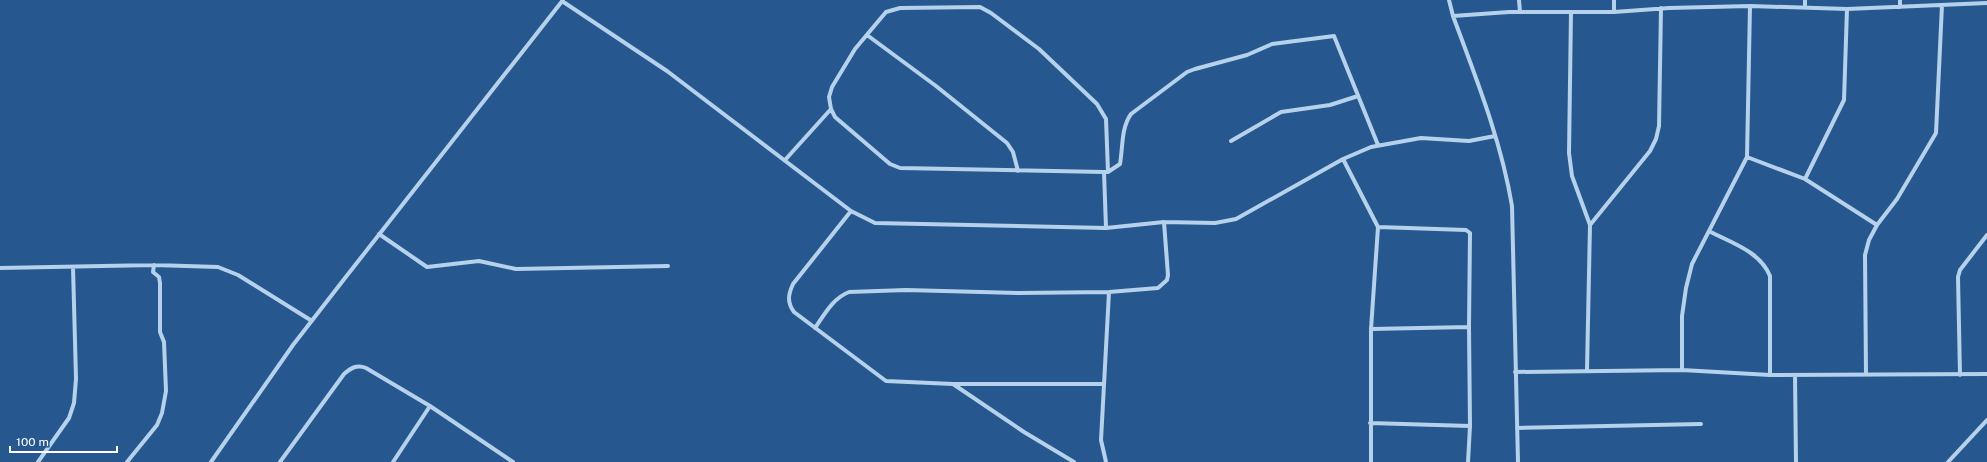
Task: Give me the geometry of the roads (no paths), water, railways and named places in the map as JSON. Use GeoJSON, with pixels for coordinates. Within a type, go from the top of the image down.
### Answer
{"type":"FeatureCollection","features":[{"type":"Feature","properties":{"kind":"street"},"geometry":{"type":"LineString","coordinates":[[1449,0],[1453,16],[1495,136],[1507,176],[1512,206],[1518,462]]}},
{"type":"Feature","properties":{"kind":"street"},"geometry":{"type":"LineString","coordinates":[[1520,0],[1520,12]]}},
{"type":"Feature","properties":{"kind":"street"},"geometry":{"type":"LineString","coordinates":[[1614,0],[1614,12]]}},
{"type":"Feature","properties":{"kind":"street"},"geometry":{"type":"LineString","coordinates":[[1711,0],[1711,7]]}},
{"type":"Feature","properties":{"kind":"street"},"geometry":{"type":"LineString","coordinates":[[1805,0],[1805,7]]}},
{"type":"Feature","properties":{"kind":"street"},"geometry":{"type":"LineString","coordinates":[[1900,0],[1900,7]]}},
{"type":"Feature","properties":{"kind":"street"},"geometry":{"type":"LineString","coordinates":[[210,462],[312,321],[563,1],[667,71],[851,211],[875,223],[1106,228],[1164,222],[1215,223],[1236,220],[1343,159],[1378,145],[1421,138],[1469,141],[1495,136]]}},
{"type":"Feature","properties":{"kind":"street"},"geometry":{"type":"LineString","coordinates":[[1453,16],[1520,12],[1614,12],[1661,8],[1750,6],[1847,8],[1987,3]]}},
{"type":"Feature","properties":{"kind":"street"},"geometry":{"type":"LineString","coordinates":[[1866,375],[1865,256],[1869,240],[1877,225],[1897,199],[1936,133],[1942,5]]}},
{"type":"Feature","properties":{"kind":"street"},"geometry":{"type":"LineString","coordinates":[[1682,370],[1682,316],[1686,288],[1692,264],[1747,157],[1750,6]]}},
{"type":"Feature","properties":{"kind":"street"},"geometry":{"type":"LineString","coordinates":[[1106,228],[1106,172],[1106,119],[1100,107],[1039,50],[980,7],[893,9],[886,12],[855,49],[832,87],[830,108],[835,117],[843,125],[890,164],[900,168],[1106,172],[1120,164],[1126,120],[1140,105],[1187,72],[1247,55],[1272,44],[1334,36],[1378,145]]}},
{"type":"Feature","properties":{"kind":"street"},"geometry":{"type":"LineString","coordinates":[[1590,225],[1650,151],[1656,140],[1659,126],[1661,8]]}},
{"type":"Feature","properties":{"kind":"street"},"geometry":{"type":"LineString","coordinates":[[1805,179],[1844,100],[1847,8]]}},
{"type":"Feature","properties":{"kind":"street"},"geometry":{"type":"LineString","coordinates":[[1571,12],[1569,153],[1572,176],[1590,225],[1587,370]]}},
{"type":"Feature","properties":{"kind":"street"},"geometry":{"type":"LineString","coordinates":[[868,35],[936,86],[1007,143],[1013,152],[1018,171]]}},
{"type":"Feature","properties":{"kind":"street"},"geometry":{"type":"LineString","coordinates":[[1231,141],[1281,112],[1330,105],[1358,96]]}},
{"type":"Feature","properties":{"kind":"street"},"geometry":{"type":"LineString","coordinates":[[785,160],[830,108]]}},
{"type":"Feature","properties":{"kind":"street"},"geometry":{"type":"LineString","coordinates":[[1747,157],[1805,179],[1877,225]]}},
{"type":"Feature","properties":{"kind":"street"},"geometry":{"type":"LineString","coordinates":[[1343,159],[1378,227],[1371,329],[1371,462]]}},
{"type":"Feature","properties":{"kind":"street"},"geometry":{"type":"LineString","coordinates":[[851,211],[793,284],[789,291],[789,305],[794,312],[886,381],[953,384],[1104,384]]}},
{"type":"Feature","properties":{"kind":"street"},"geometry":{"type":"LineString","coordinates":[[815,328],[835,300],[849,292],[906,290],[1109,292],[1158,288],[1167,280],[1168,275],[1164,222]]}},
{"type":"Feature","properties":{"kind":"street"},"geometry":{"type":"LineString","coordinates":[[1378,227],[1470,231],[1470,426],[1468,462]]}},
{"type":"Feature","properties":{"kind":"street"},"geometry":{"type":"LineString","coordinates":[[1709,231],[1758,256],[1766,265],[1770,276],[1770,375]]}},
{"type":"Feature","properties":{"kind":"street"},"geometry":{"type":"LineString","coordinates":[[379,234],[427,267],[479,261],[516,269],[668,266]]}},
{"type":"Feature","properties":{"kind":"street"},"geometry":{"type":"LineString","coordinates":[[1960,375],[1958,278],[1960,270],[1987,235]]}},
{"type":"Feature","properties":{"kind":"street"},"geometry":{"type":"LineString","coordinates":[[0,268],[73,266],[212,266],[227,270],[312,321]]}},
{"type":"Feature","properties":{"kind":"street"},"geometry":{"type":"LineString","coordinates":[[38,462],[69,418],[74,403],[76,379],[73,266]]}},
{"type":"Feature","properties":{"kind":"street"},"geometry":{"type":"LineString","coordinates":[[128,462],[157,425],[162,413],[166,391],[164,342],[160,332],[160,283],[159,277],[153,272],[154,266]]}},
{"type":"Feature","properties":{"kind":"street"},"geometry":{"type":"LineString","coordinates":[[1106,462],[1101,440],[1109,292]]}},
{"type":"Feature","properties":{"kind":"street"},"geometry":{"type":"LineString","coordinates":[[1371,329],[1469,327]]}},
{"type":"Feature","properties":{"kind":"street"},"geometry":{"type":"LineString","coordinates":[[280,462],[344,374],[352,367],[366,368],[430,406],[511,462]]}},
{"type":"Feature","properties":{"kind":"street"},"geometry":{"type":"LineString","coordinates":[[1515,372],[1682,370],[1770,375],[1987,374]]}},
{"type":"Feature","properties":{"kind":"street"},"geometry":{"type":"LineString","coordinates":[[1795,375],[1796,462]]}},
{"type":"Feature","properties":{"kind":"street"},"geometry":{"type":"LineString","coordinates":[[953,384],[1024,432],[1074,462]]}},
{"type":"Feature","properties":{"kind":"street"},"geometry":{"type":"LineString","coordinates":[[393,462],[430,406]]}},
{"type":"Feature","properties":{"kind":"street"},"geometry":{"type":"LineString","coordinates":[[1948,462],[1987,420]]}},
{"type":"Feature","properties":{"kind":"street"},"geometry":{"type":"LineString","coordinates":[[1370,423],[1470,426]]}},
{"type":"Feature","properties":{"kind":"street"},"geometry":{"type":"LineString","coordinates":[[1517,428],[1701,424]]}}]}
